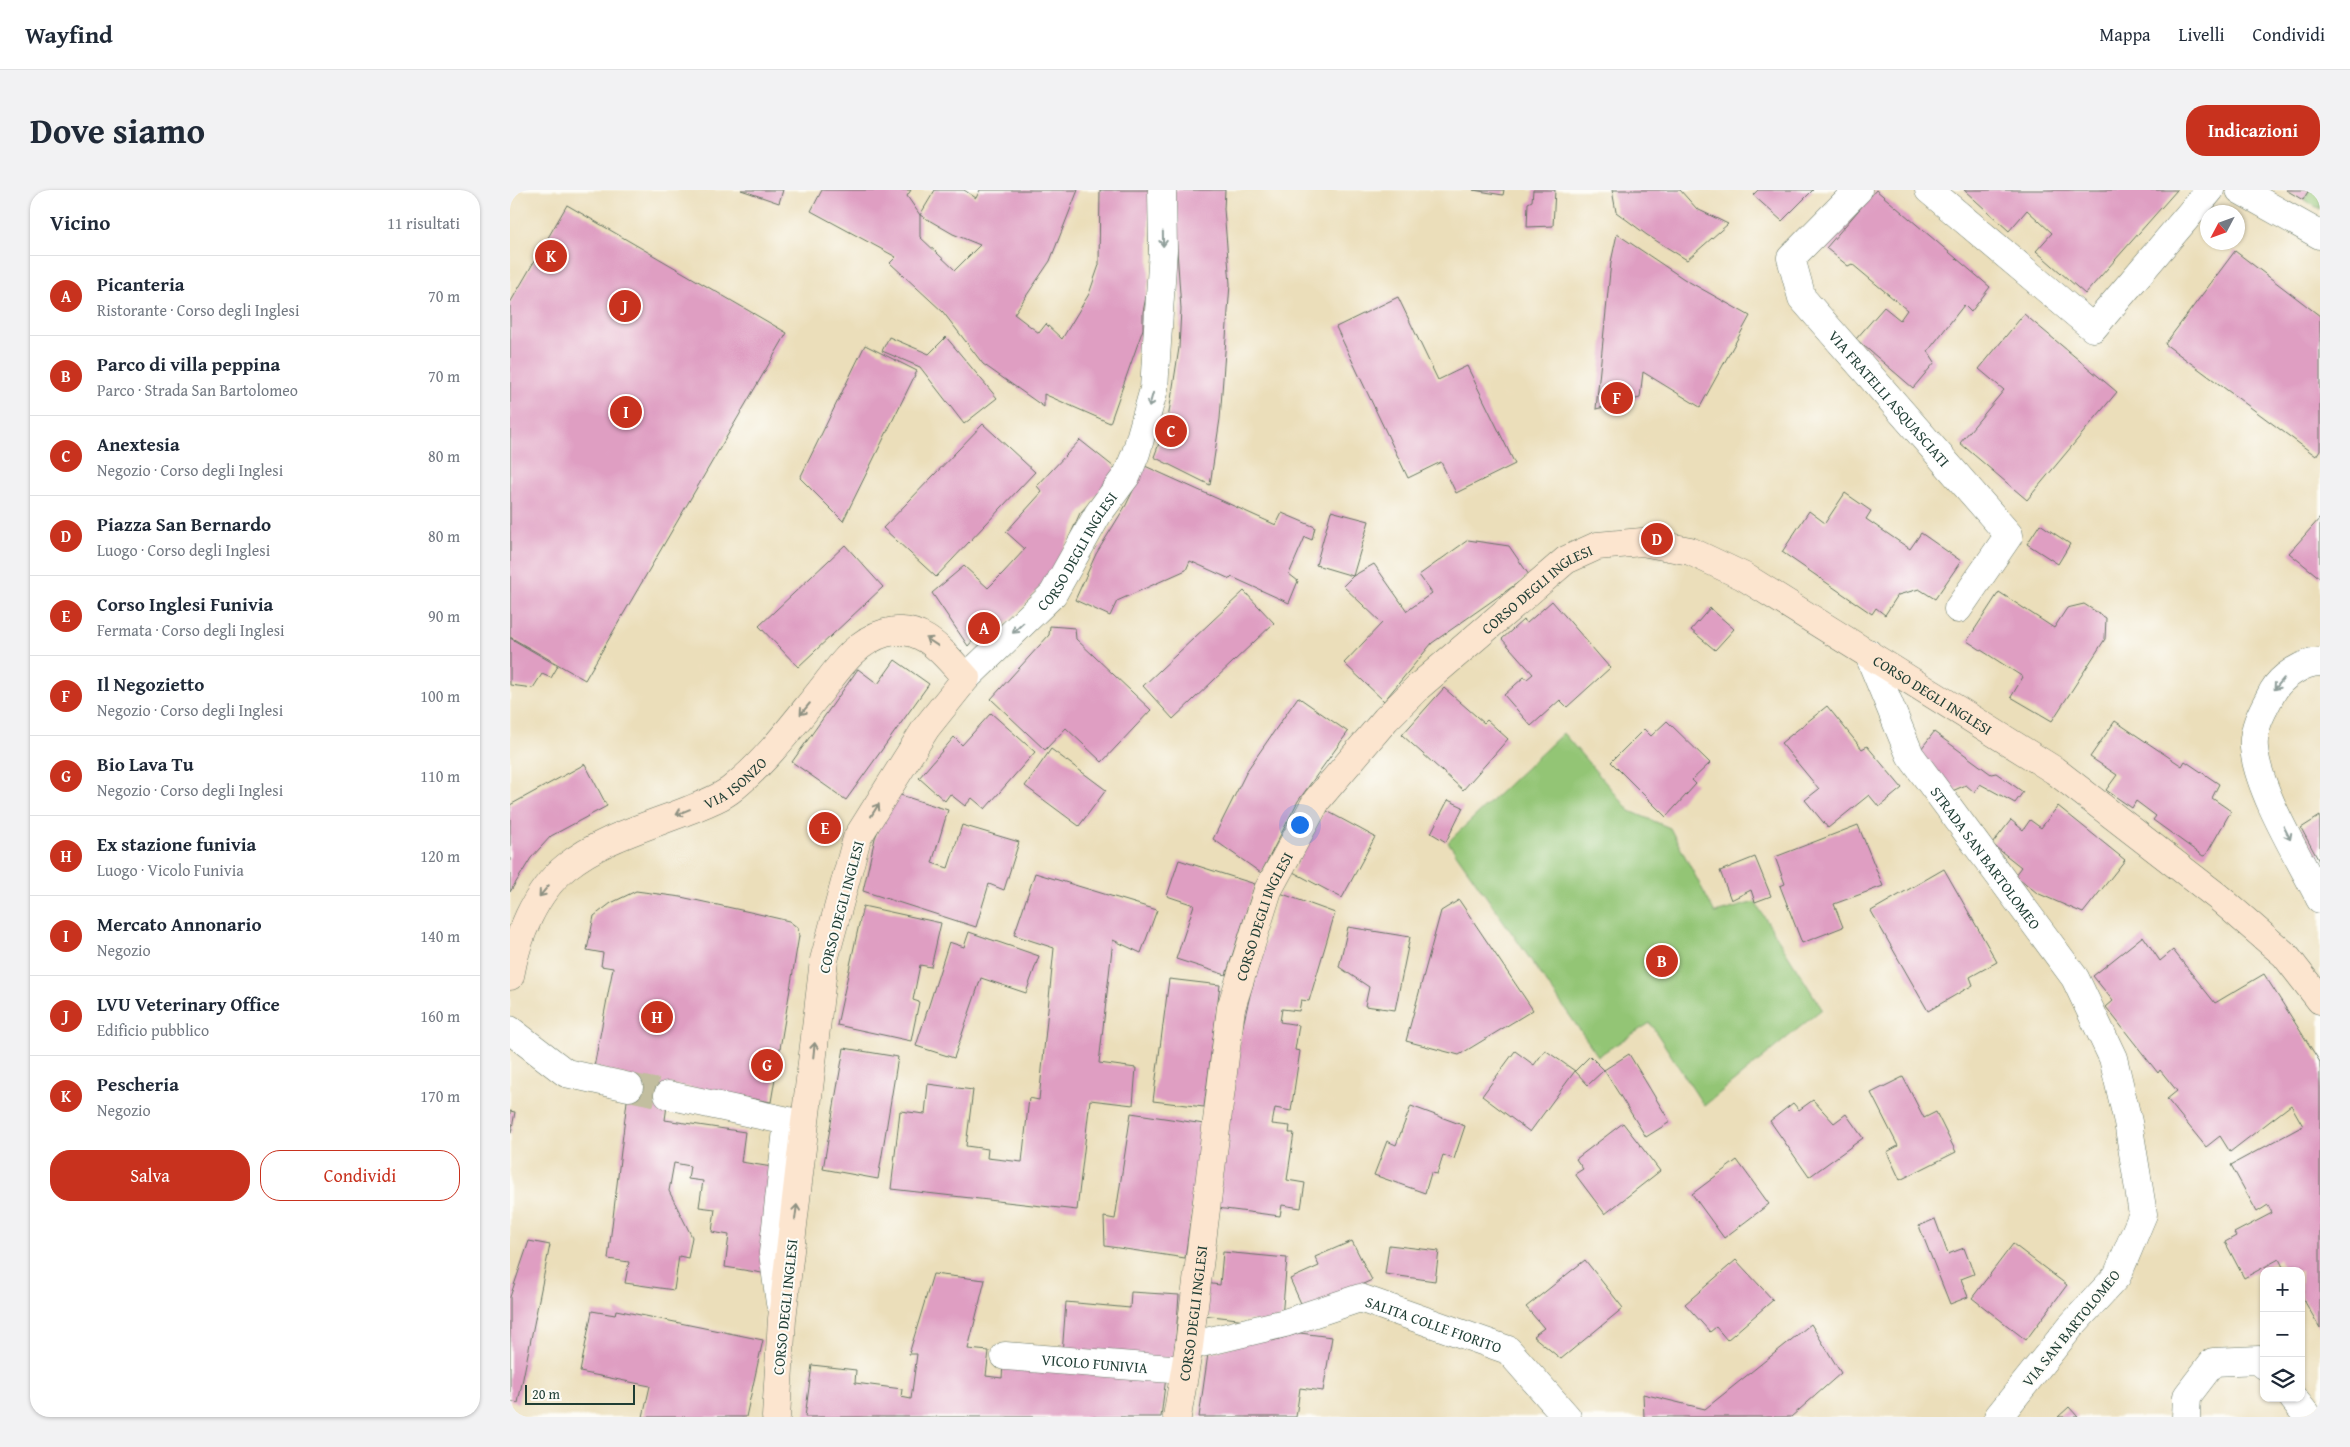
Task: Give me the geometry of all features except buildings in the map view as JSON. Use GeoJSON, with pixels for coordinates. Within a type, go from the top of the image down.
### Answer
{"type":"FeatureCollection","features":[{"type":"Feature","properties":{"kind":"main road","name":"CORSO DEGLI INGLESI"},"geometry":{"type":"LineString","coordinates":[[1177,1417],[1187,1358],[1231,1008],[1268,890],[1317,800],[1386,719],[1418,687],[1566,560],[1597,546],[1642,542],[1690,552],[1752,581],[1868,653],[2054,770],[2218,897],[2286,955],[2320,1000]]}},
{"type":"Feature","properties":{"kind":"main road","name":"VIA ISONZO"},"geometry":{"type":"LineString","coordinates":[[510,976],[514,956],[540,894],[566,867],[600,846],[711,801],[732,789],[795,722],[855,650],[870,638],[887,632],[906,631],[924,636],[939,647],[966,678]]}},
{"type":"Feature","properties":{"kind":"main road","name":"CORSO DEGLI INGLESI"},"geometry":{"type":"LineString","coordinates":[[776,1417],[782,1319],[824,960],[857,838],[926,728],[966,678]]}},
{"type":"Feature","properties":{"kind":"street","name":"CORSO DEGLI INGLESI"},"geometry":{"type":"LineString","coordinates":[[966,678],[1053,594],[1098,514],[1127,475],[1136,453],[1154,389],[1163,250],[1162,190]]}},
{"type":"Feature","properties":{"kind":"street","name":"VIA FRATELLI ASQUASCIATI"},"geometry":{"type":"LineString","coordinates":[[1858,190],[1791,258],[1802,298],[2008,535],[1958,610]]}},
{"type":"Feature","properties":{"kind":"street"},"geometry":{"type":"LineString","coordinates":[[1928,190],[2093,328],[2210,190]]}},
{"type":"Feature","properties":{"kind":"street"},"geometry":{"type":"LineString","coordinates":[[2240,190],[2320,236]]}},
{"type":"Feature","properties":{"kind":"street","name":"STRADA SAN BARTOLOMEO"},"geometry":{"type":"LineString","coordinates":[[1868,653],[1910,755],[2075,978],[2113,1058]]}},
{"type":"Feature","properties":{"kind":"street"},"geometry":{"type":"LineString","coordinates":[[2320,662],[2311,662],[2279,681],[2258,718],[2254,747],[2264,788],[2320,899]]}},
{"type":"Feature","properties":{"kind":"street"},"geometry":{"type":"LineString","coordinates":[[510,1030],[566,1074],[629,1087]]}},
{"type":"Feature","properties":{"kind":"street","name":"VIA SAN BARTOLOMEO"},"geometry":{"type":"LineString","coordinates":[[1998,1417],[2071,1326],[2117,1276],[2143,1214],[2128,1122],[2113,1058]]}},
{"type":"Feature","properties":{"kind":"street"},"geometry":{"type":"LineString","coordinates":[[668,1095],[788,1121],[773,1253],[782,1319]]}},
{"type":"Feature","properties":{"kind":"street","name":"SALITA COLLE FIORITO"},"geometry":{"type":"LineString","coordinates":[[1187,1358],[1286,1322],[1360,1298],[1508,1350],[1566,1417]]}},
{"type":"Feature","properties":{"kind":"street","name":"VICOLO FUNIVIA"},"geometry":{"type":"LineString","coordinates":[[1005,1356],[1187,1358]]}},
{"type":"Feature","properties":{"kind":"street"},"geometry":{"type":"LineString","coordinates":[[2186,1417],[2187,1396],[2213,1362],[2260,1360]]}},
{"type":"Feature","properties":{"kind":"street"},"geometry":{"type":"LineString","coordinates":[[2296,1402],[2308,1417]]}},
{"type":"Feature","properties":{"kind":"green space"},"geometry":{"type":"Polygon","coordinates":[[[2309,190],[2320,190],[2320,209],[2304,200],[2309,190]]]}},
{"type":"Feature","properties":{"kind":"green space"},"geometry":{"type":"Polygon","coordinates":[[[1563,733],[1630,811],[1670,828],[1715,913],[1755,902],[1822,1009],[1704,1106],[1650,1023],[1598,1056],[1448,842],[1563,733]]]}},
{"type":"Feature","properties":{"kind":"tunnel"},"geometry":{"type":"LineString","coordinates":[[629,1087],[668,1095]]}},
{"type":"Feature","properties":{"kind":"place","name":"Pescheria"},"geometry":{"type":"Point","coordinates":[551,256]}},
{"type":"Feature","properties":{"kind":"place","name":"LVU Veterinary Office"},"geometry":{"type":"Point","coordinates":[625,306]}},
{"type":"Feature","properties":{"kind":"place","name":"Il Negozietto"},"geometry":{"type":"Point","coordinates":[1617,398]}},
{"type":"Feature","properties":{"kind":"place","name":"Mercato Annonario"},"geometry":{"type":"Point","coordinates":[626,412]}},
{"type":"Feature","properties":{"kind":"place","name":"Anextesia"},"geometry":{"type":"Point","coordinates":[1171,431]}},
{"type":"Feature","properties":{"kind":"place","name":"Piazza San Bernardo"},"geometry":{"type":"Point","coordinates":[1657,539]}},
{"type":"Feature","properties":{"kind":"place","name":"Picanteria"},"geometry":{"type":"Point","coordinates":[984,628]}},
{"type":"Feature","properties":{"kind":"place","name":"Corso Inglesi Funivia"},"geometry":{"type":"Point","coordinates":[825,828]}},
{"type":"Feature","properties":{"kind":"place","name":"Parco di villa peppina"},"geometry":{"type":"Point","coordinates":[1662,961]}},
{"type":"Feature","properties":{"kind":"place","name":"Ex stazione funivia"},"geometry":{"type":"Point","coordinates":[657,1017]}},
{"type":"Feature","properties":{"kind":"place","name":"Bio Lava Tu"},"geometry":{"type":"Point","coordinates":[767,1065]}}]}
